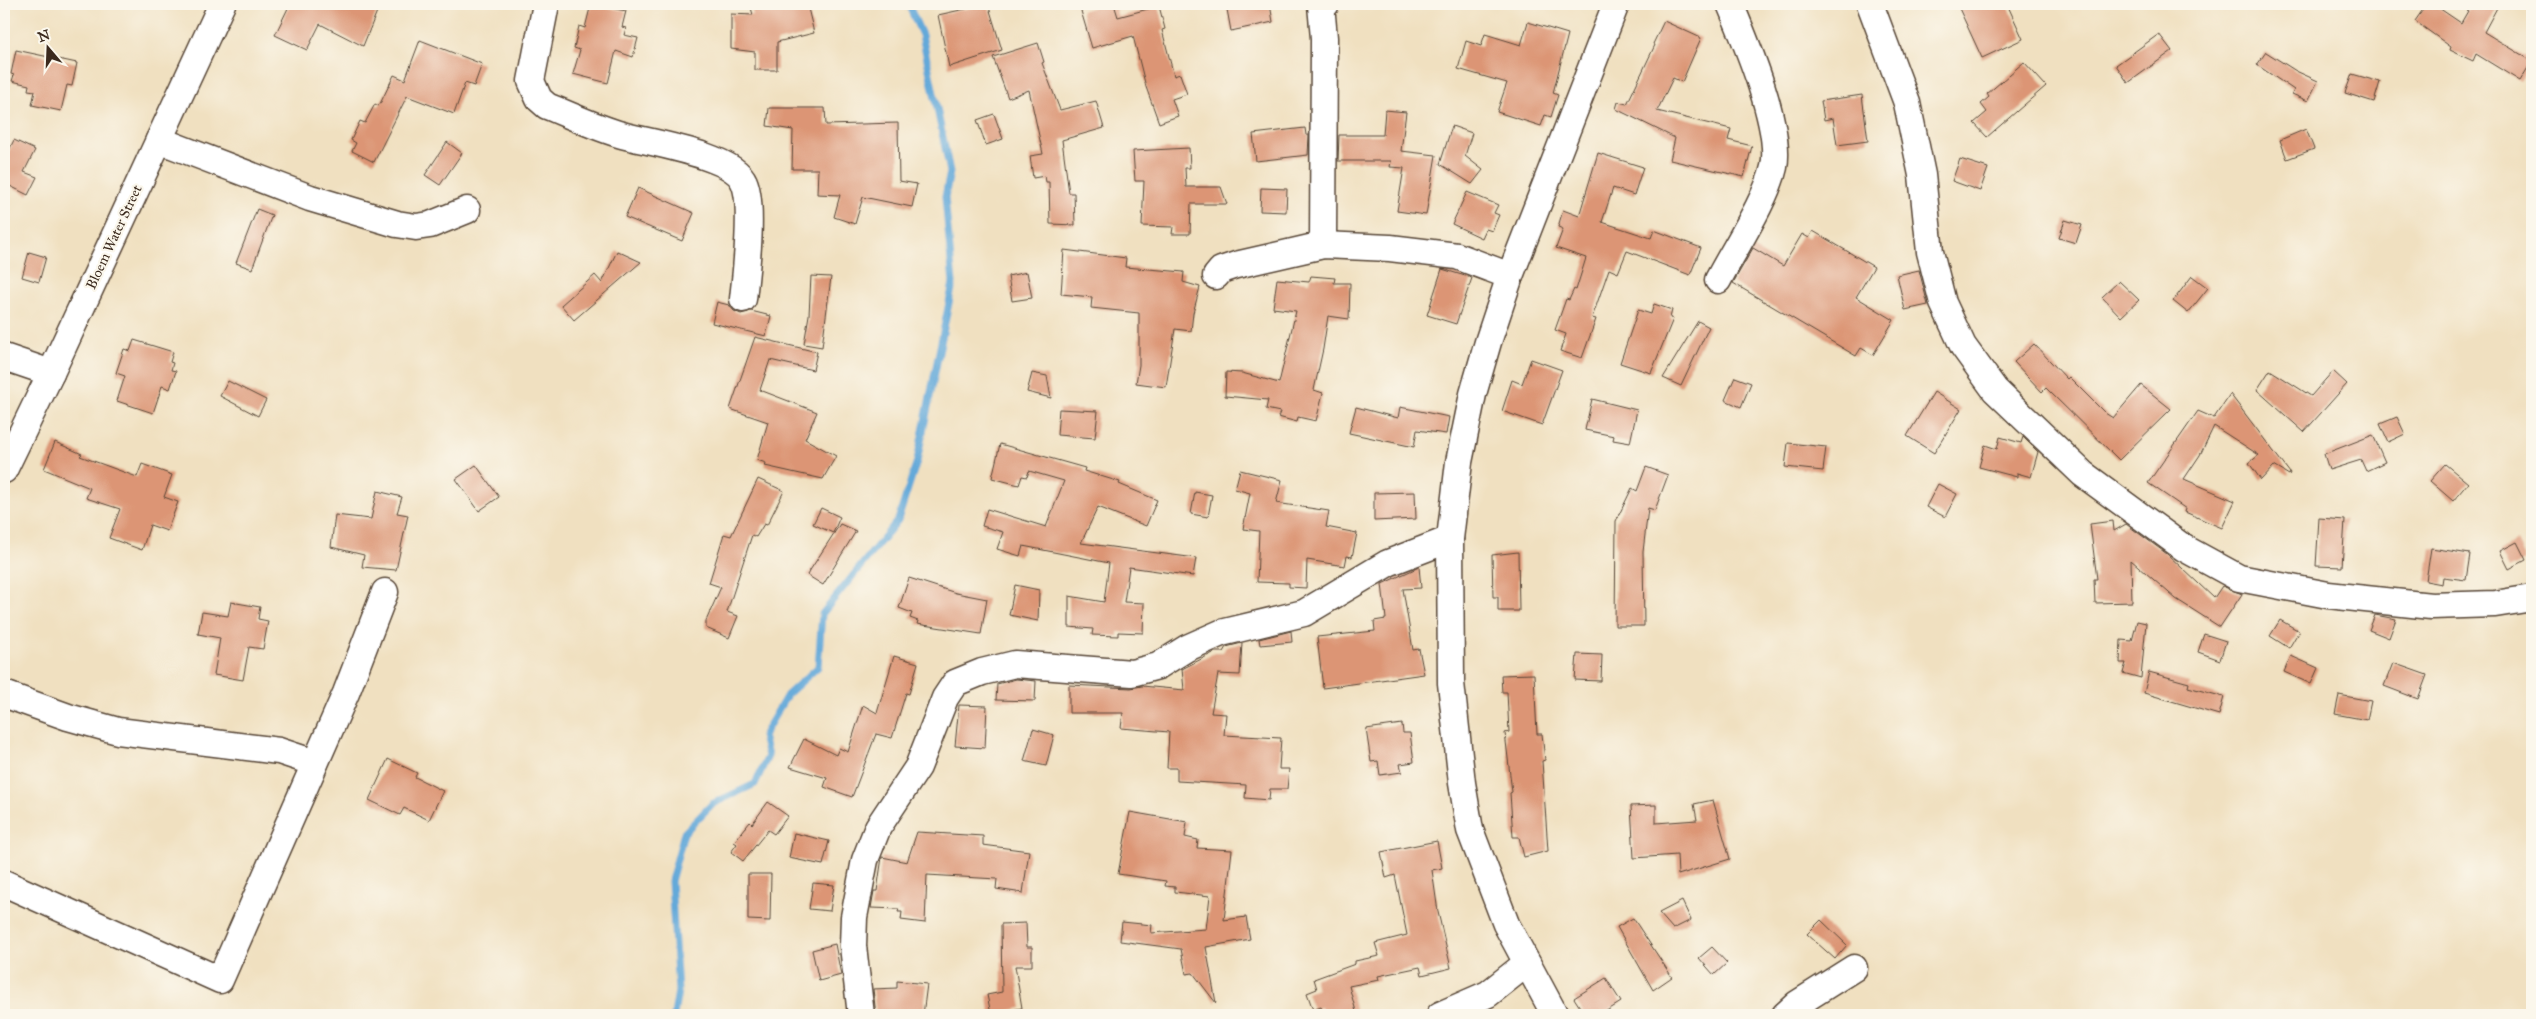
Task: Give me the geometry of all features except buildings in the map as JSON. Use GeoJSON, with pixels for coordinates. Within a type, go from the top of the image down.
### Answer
{"type":"FeatureCollection","features":[{"type":"Feature","properties":{"kind":"street"},"geometry":{"type":"LineString","coordinates":[[546,4],[532,81],[539,99],[548,106],[620,135],[677,148],[720,162],[732,168],[741,176],[746,191],[748,219],[744,300]]}},
{"type":"Feature","properties":{"kind":"street"},"geometry":{"type":"LineString","coordinates":[[1323,4],[1323,246]]}},
{"type":"Feature","properties":{"kind":"street"},"geometry":{"type":"LineString","coordinates":[[1555,1015],[1496,901],[1470,830],[1462,783],[1451,683],[1450,540],[1459,462],[1473,394],[1510,276],[1616,4]]}},
{"type":"Feature","properties":{"kind":"street"},"geometry":{"type":"LineString","coordinates":[[1718,280],[1762,198],[1774,167],[1774,131],[1748,44],[1730,4]]}},
{"type":"Feature","properties":{"kind":"street"},"geometry":{"type":"LineString","coordinates":[[1870,4],[1907,103],[1922,175],[1930,252],[1947,312],[1963,346],[1995,390],[2083,474],[2184,548],[2239,578],[2328,595],[2430,606],[2494,604],[2532,598]]}},
{"type":"Feature","properties":{"kind":"street","name":"Bloem Water Street"},"geometry":{"type":"LineString","coordinates":[[4,470],[159,140],[215,6]]}},
{"type":"Feature","properties":{"kind":"street"},"geometry":{"type":"LineString","coordinates":[[159,140],[310,198],[397,224],[416,227],[430,225],[467,210]]}},
{"type":"Feature","properties":{"kind":"street"},"geometry":{"type":"LineString","coordinates":[[1216,276],[1221,270],[1236,265],[1323,246],[1390,248],[1458,256],[1510,276]]}},
{"type":"Feature","properties":{"kind":"street"},"geometry":{"type":"LineString","coordinates":[[4,357],[51,373]]}},
{"type":"Feature","properties":{"kind":"street"},"geometry":{"type":"LineString","coordinates":[[861,1015],[856,979],[853,926],[858,886],[865,860],[878,827],[918,767],[945,698],[955,683],[982,672],[1015,664],[1132,673],[1158,666],[1186,648],[1220,633],[1304,613],[1388,563],[1450,540]]}},
{"type":"Feature","properties":{"kind":"street"},"geometry":{"type":"LineString","coordinates":[[4,883],[220,980],[346,693],[385,592]]}},
{"type":"Feature","properties":{"kind":"street"},"geometry":{"type":"LineString","coordinates":[[4,694],[68,717],[118,731],[279,752],[315,763]]}},
{"type":"Feature","properties":{"kind":"street"},"geometry":{"type":"LineString","coordinates":[[1440,1015],[1488,994],[1527,963]]}},
{"type":"Feature","properties":{"kind":"street"},"geometry":{"type":"LineString","coordinates":[[1785,1015],[1797,1004],[1854,968]]}},
{"type":"Feature","properties":{"kind":"waterway"},"geometry":{"type":"LineString","coordinates":[[674,1015],[678,991],[671,881],[684,833],[712,804],[755,784],[768,756],[763,736],[787,695],[818,667],[822,614],[898,520],[917,461],[953,283],[945,197],[950,172],[922,35],[908,4]]}}]}
